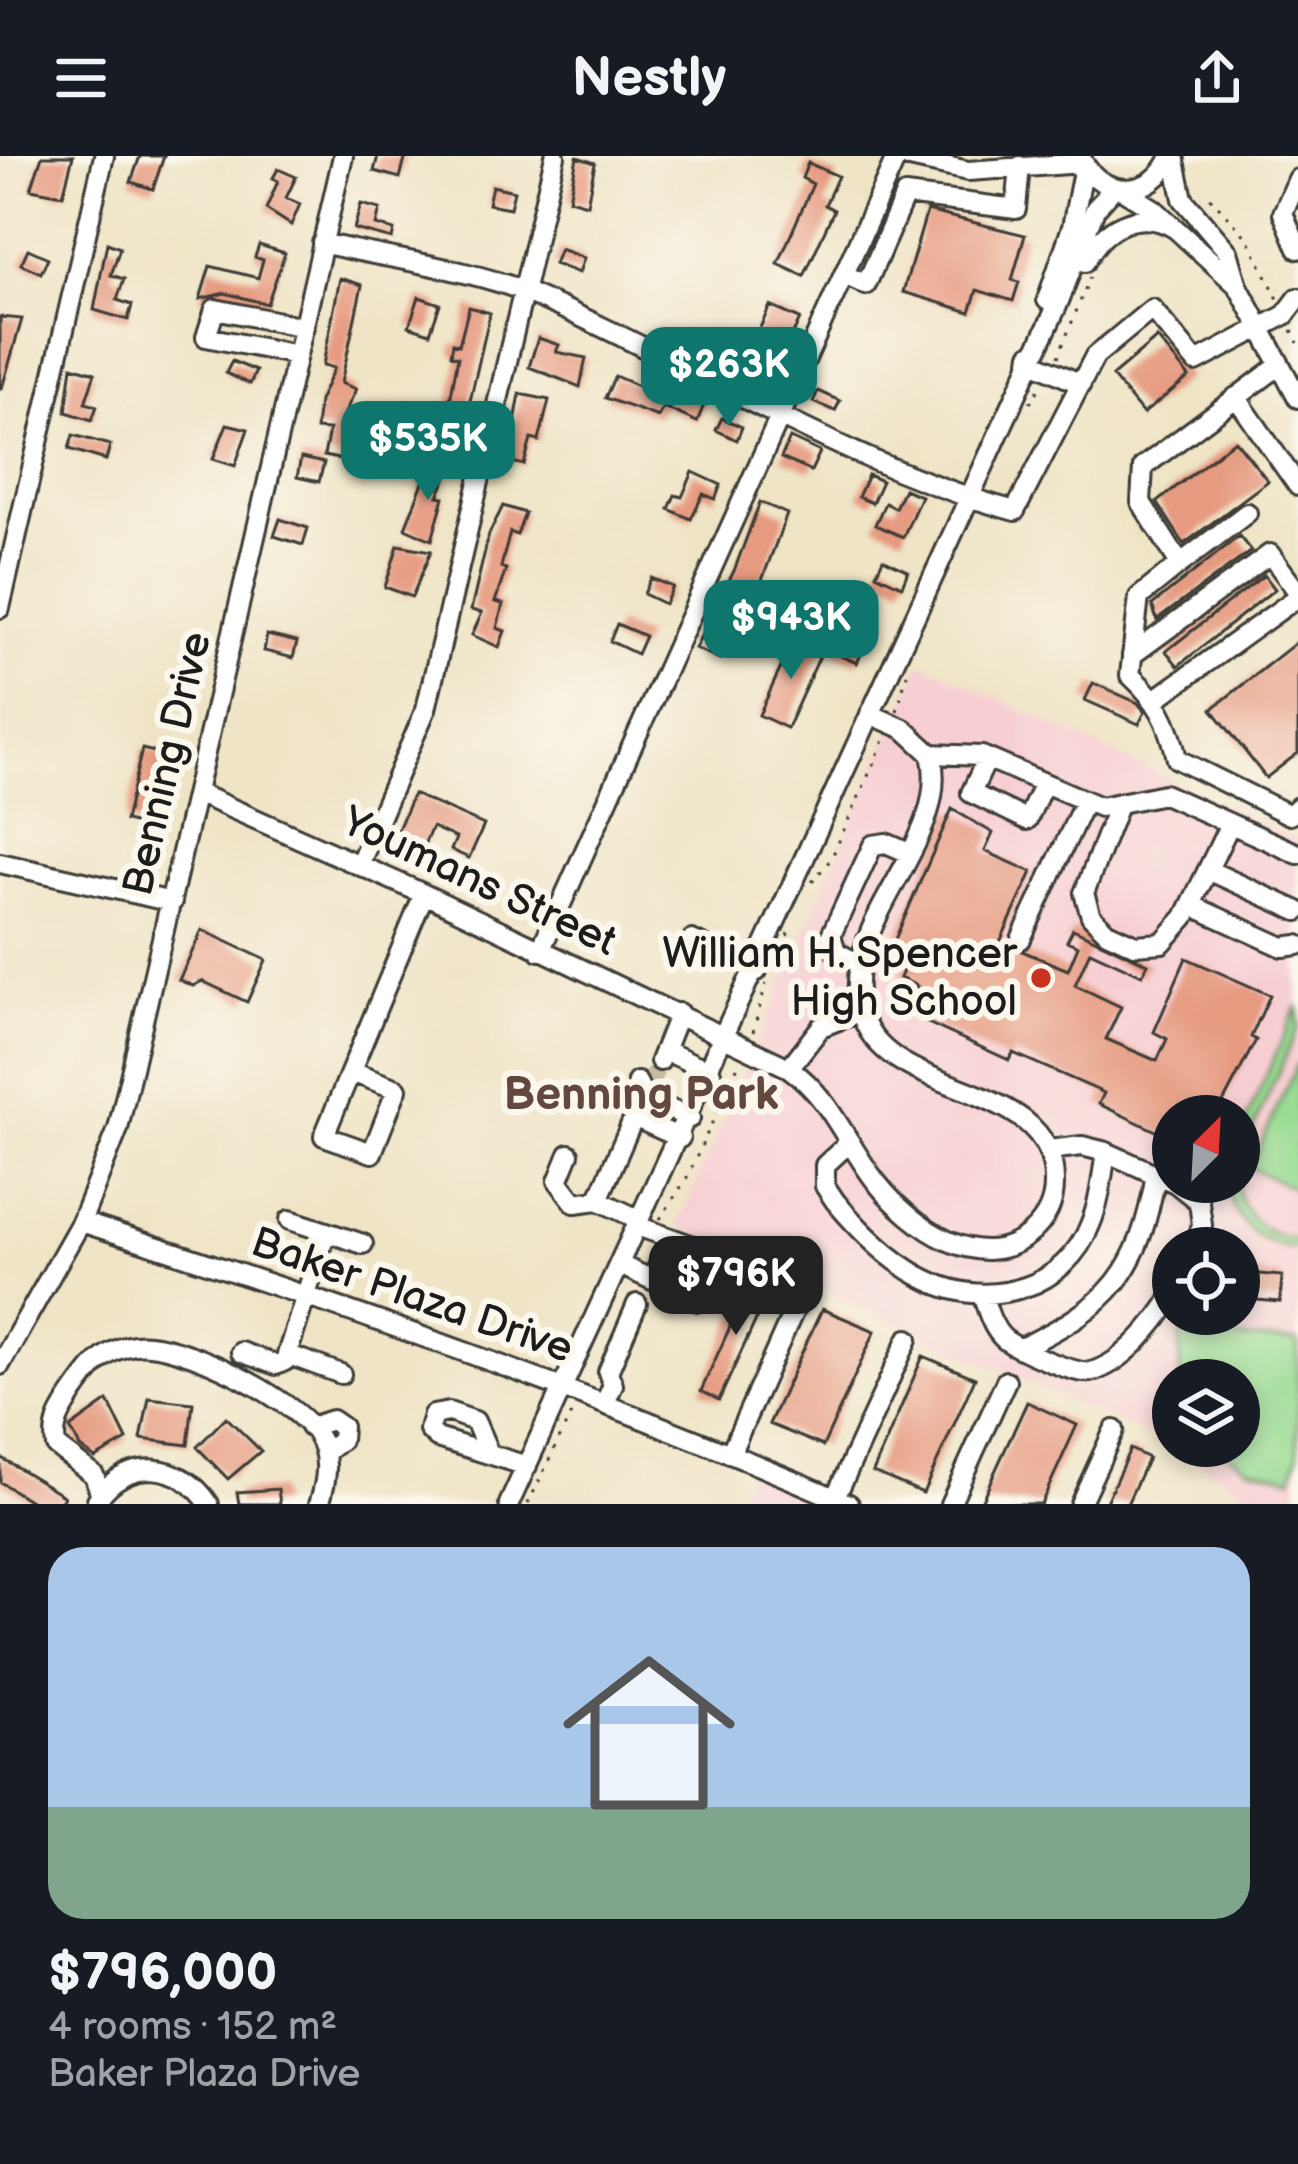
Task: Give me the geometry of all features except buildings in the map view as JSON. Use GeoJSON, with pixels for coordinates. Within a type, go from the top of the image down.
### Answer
{"type":"FeatureCollection","features":[{"type":"Feature","properties":{"kind":"street"},"geometry":{"type":"LineString","coordinates":[[0,608],[104,156]]}},
{"type":"Feature","properties":{"kind":"street","name":"Benning Drive"},"geometry":{"type":"LineString","coordinates":[[0,1365],[81,1222],[118,1129],[343,156]]}},
{"type":"Feature","properties":{"kind":"street"},"geometry":{"type":"LineString","coordinates":[[359,865],[426,710],[555,156]]}},
{"type":"Feature","properties":{"kind":"street"},"geometry":{"type":"LineString","coordinates":[[540,951],[899,156],[952,170],[1082,162],[1176,229],[1238,286]]}},
{"type":"Feature","properties":{"kind":"street"},"geometry":{"type":"LineString","coordinates":[[1020,166],[1042,156]]}},
{"type":"Feature","properties":{"kind":"street"},"geometry":{"type":"LineString","coordinates":[[1057,307],[1095,209],[1118,189],[1155,180],[1172,156]]}},
{"type":"Feature","properties":{"kind":"street"},"geometry":{"type":"LineString","coordinates":[[1172,156],[1183,199],[1228,252],[1238,286],[1298,398]]}},
{"type":"Feature","properties":{"kind":"street"},"geometry":{"type":"LineString","coordinates":[[1030,361],[1072,227],[1082,162]]}},
{"type":"Feature","properties":{"kind":"street"},"geometry":{"type":"LineString","coordinates":[[884,187],[905,195],[1016,209],[1020,166]]}},
{"type":"Feature","properties":{"kind":"street"},"geometry":{"type":"LineString","coordinates":[[1298,179],[1283,213],[1298,249]]}},
{"type":"Feature","properties":{"kind":"street"},"geometry":{"type":"LineString","coordinates":[[845,275],[866,285],[905,195]]}},
{"type":"Feature","properties":{"kind":"street"},"geometry":{"type":"LineString","coordinates":[[652,1280],[650,1229],[680,1138],[1030,361],[1093,246],[1118,225],[1154,219],[1176,229]]}},
{"type":"Feature","properties":{"kind":"street"},"geometry":{"type":"LineString","coordinates":[[322,243],[524,290],[778,416],[966,498],[1015,511],[1095,356],[1152,309],[1196,362],[1285,315],[1298,298]]}},
{"type":"Feature","properties":{"kind":"street"},"geometry":{"type":"LineString","coordinates":[[297,355],[206,337],[214,309],[304,327]]}},
{"type":"Feature","properties":{"kind":"street"},"geometry":{"type":"LineString","coordinates":[[1030,361],[1081,384]]}},
{"type":"Feature","properties":{"kind":"street"},"geometry":{"type":"LineString","coordinates":[[1180,564],[1145,512],[1143,467],[1280,365]]}},
{"type":"Feature","properties":{"kind":"street"},"geometry":{"type":"LineString","coordinates":[[1236,397],[1298,486]]}},
{"type":"Feature","properties":{"kind":"street"},"geometry":{"type":"LineString","coordinates":[[1247,513],[1139,597],[1130,675],[1156,699],[1170,727],[1177,759],[1290,815],[1298,807]]}},
{"type":"Feature","properties":{"kind":"street"},"geometry":{"type":"LineString","coordinates":[[1280,567],[1298,553]]}},
{"type":"Feature","properties":{"kind":"street"},"geometry":{"type":"LineString","coordinates":[[1132,655],[1270,554],[1298,594],[1156,699]]}},
{"type":"Feature","properties":{"kind":"street"},"geometry":{"type":"LineString","coordinates":[[870,714],[931,754],[987,759],[1084,802],[1119,803],[1164,794],[1298,854]]}},
{"type":"Feature","properties":{"kind":"street"},"geometry":{"type":"LineString","coordinates":[[931,754],[934,797],[861,965],[861,1010],[876,1036],[906,1063],[1012,1112],[1035,1126],[1049,1150],[1082,1147],[1106,1152],[1152,1172]]}},
{"type":"Feature","properties":{"kind":"street"},"geometry":{"type":"LineString","coordinates":[[987,759],[971,794],[1028,820],[1043,785]]}},
{"type":"Feature","properties":{"kind":"street","name":"Youmans Street"},"geometry":{"type":"LineString","coordinates":[[199,794],[424,894],[789,1068],[816,1088],[879,1185],[935,1234],[980,1252],[1020,1241],[1047,1214],[1054,1192],[1049,1150]]}},
{"type":"Feature","properties":{"kind":"street"},"geometry":{"type":"LineString","coordinates":[[1021,939],[1084,802]]}},
{"type":"Feature","properties":{"kind":"street"},"geometry":{"type":"LineString","coordinates":[[1119,803],[1086,881],[1091,916],[1107,932],[1150,946],[1173,935],[1230,824]]}},
{"type":"Feature","properties":{"kind":"street"},"geometry":{"type":"LineString","coordinates":[[861,965],[836,952],[831,935],[873,845],[886,843],[909,853]]}},
{"type":"Feature","properties":{"kind":"street"},"geometry":{"type":"LineString","coordinates":[[0,862],[172,902]]}},
{"type":"Feature","properties":{"kind":"street"},"geometry":{"type":"LineString","coordinates":[[1208,870],[1298,911]]}},
{"type":"Feature","properties":{"kind":"street"},"geometry":{"type":"LineString","coordinates":[[351,1072],[397,1089],[372,1153],[324,1136],[424,894]]}},
{"type":"Feature","properties":{"kind":"street"},"geometry":{"type":"LineString","coordinates":[[1191,904],[1283,947],[1298,945]]}},
{"type":"Feature","properties":{"kind":"street"},"geometry":{"type":"LineString","coordinates":[[692,940],[757,971]]}},
{"type":"Feature","properties":{"kind":"street"},"geometry":{"type":"LineString","coordinates":[[789,1068],[821,1028],[861,1010]]}},
{"type":"Feature","properties":{"kind":"street"},"geometry":{"type":"LineString","coordinates":[[679,1013],[661,1058],[711,1072]]}},
{"type":"Feature","properties":{"kind":"street"},"geometry":{"type":"LineString","coordinates":[[647,1088],[644,1098],[690,1118]]}},
{"type":"Feature","properties":{"kind":"street"},"geometry":{"type":"LineString","coordinates":[[598,1200],[634,1117],[680,1138]]}},
{"type":"Feature","properties":{"kind":"street"},"geometry":{"type":"LineString","coordinates":[[850,1142],[829,1158],[822,1175],[853,1223],[917,1276],[941,1288],[982,1295],[1036,1284],[1079,1247],[1091,1224],[1106,1152]]}},
{"type":"Feature","properties":{"kind":"street"},"geometry":{"type":"LineString","coordinates":[[569,1154],[558,1181],[575,1202],[598,1200],[650,1229],[700,1246],[723,1259],[725,1267],[712,1298],[702,1303],[620,1265]]}},
{"type":"Feature","properties":{"kind":"street"},"geometry":{"type":"LineString","coordinates":[[1021,1348],[1083,1316],[1120,1282],[1158,1203]]}},
{"type":"Feature","properties":{"kind":"street"},"geometry":{"type":"LineString","coordinates":[[290,1220],[363,1244]]}},
{"type":"Feature","properties":{"kind":"street","name":"Baker Plaza Drive"},"geometry":{"type":"LineString","coordinates":[[81,1222],[308,1294],[573,1390],[842,1501]]}},
{"type":"Feature","properties":{"kind":"street"},"geometry":{"type":"LineString","coordinates":[[509,1504],[573,1390],[599,1310],[620,1265],[650,1229]]}},
{"type":"Feature","properties":{"kind":"street"},"geometry":{"type":"LineString","coordinates":[[241,1352],[276,1365],[290,1355],[326,1232]]}},
{"type":"Feature","properties":{"kind":"street"},"geometry":{"type":"LineString","coordinates":[[730,1454],[807,1281]]}},
{"type":"Feature","properties":{"kind":"street"},"geometry":{"type":"LineString","coordinates":[[982,1295],[1001,1336],[1080,1373],[1090,1372],[1152,1324]]}},
{"type":"Feature","properties":{"kind":"street"},"geometry":{"type":"LineString","coordinates":[[605,1403],[613,1385],[608,1372],[637,1304]]}},
{"type":"Feature","properties":{"kind":"street"},"geometry":{"type":"LineString","coordinates":[[599,1310],[628,1324]]}},
{"type":"Feature","properties":{"kind":"street"},"geometry":{"type":"LineString","coordinates":[[842,1501],[908,1339]]}},
{"type":"Feature","properties":{"kind":"street"},"geometry":{"type":"LineString","coordinates":[[97,1499],[94,1475],[59,1453],[55,1427],[92,1365],[122,1348],[153,1344],[267,1393],[310,1427],[325,1453],[326,1478],[319,1504]]}},
{"type":"Feature","properties":{"kind":"street"},"geometry":{"type":"LineString","coordinates":[[290,1355],[340,1374]]}},
{"type":"Feature","properties":{"kind":"street"},"geometry":{"type":"LineString","coordinates":[[950,1504],[1006,1381]]}},
{"type":"Feature","properties":{"kind":"street"},"geometry":{"type":"LineString","coordinates":[[1080,1504],[1114,1430]]}},
{"type":"Feature","properties":{"kind":"street"},"geometry":{"type":"LineString","coordinates":[[488,1451],[527,1466]]}},
{"type":"Feature","properties":{"kind":"street"},"geometry":{"type":"LineString","coordinates":[[97,1499],[121,1477],[160,1467],[194,1484],[209,1504]]}},
{"type":"Feature","properties":{"kind":"path"},"geometry":{"type":"LineString","coordinates":[[1210,197],[1249,240],[1298,344]]}},
{"type":"Feature","properties":{"kind":"path"},"geometry":{"type":"LineString","coordinates":[[1023,416],[1050,370],[1096,267]]}},
{"type":"Feature","properties":{"kind":"path"},"geometry":{"type":"LineString","coordinates":[[808,889],[830,859],[891,724],[910,662]]}},
{"type":"Feature","properties":{"kind":"path"},"geometry":{"type":"LineString","coordinates":[[650,1229],[687,1178],[747,1046],[791,927]]}},
{"type":"Feature","properties":{"kind":"path"},"geometry":{"type":"LineString","coordinates":[[528,1504],[573,1390]]}},
{"type":"Feature","properties":{"kind":"shaded area","name":"William H. Spencer High School"},"geometry":{"type":"Polygon","coordinates":[[[921,662],[1298,840],[1298,1504],[1265,1504],[1206,1467],[1260,1467],[1260,1359],[1152,1359],[1152,1437],[677,1226],[921,662]]]}},
{"type":"Feature","properties":{"kind":"shaded area"},"geometry":{"type":"Polygon","coordinates":[[[748,1472],[816,1504],[733,1504],[748,1472]]]}},
{"type":"Feature","properties":{"kind":"green space"},"geometry":{"type":"Polygon","coordinates":[[[1298,1005],[1298,1028],[1260,1114],[1257,1095],[1298,1005]]]}},
{"type":"Feature","properties":{"kind":"green space"},"geometry":{"type":"Polygon","coordinates":[[[1298,1062],[1298,1190],[1260,1173],[1260,1146],[1298,1062]]]}},
{"type":"Feature","properties":{"kind":"green space"},"geometry":{"type":"Polygon","coordinates":[[[1232,1203],[1242,1203],[1265,1229],[1298,1239],[1298,1249],[1260,1238],[1260,1227],[1247,1227],[1232,1203]]]}},
{"type":"Feature","properties":{"kind":"green space"},"geometry":{"type":"Polygon","coordinates":[[[1180,1335],[1298,1342],[1298,1454],[1292,1477],[1250,1467],[1260,1467],[1260,1359],[1180,1359],[1180,1335]]]}},
{"type":"Feature","properties":{"kind":"tunnel"},"geometry":{"type":"LineString","coordinates":[[648,1087],[660,1061]]}},
{"type":"Feature","properties":{"kind":"place","name":"William H. Spencer High School"},"geometry":{"type":"Point","coordinates":[1041,978]}},
{"type":"Feature","properties":{"kind":"district","name":"Benning Park"},"geometry":{"type":"Point","coordinates":[641,1095]}}]}
